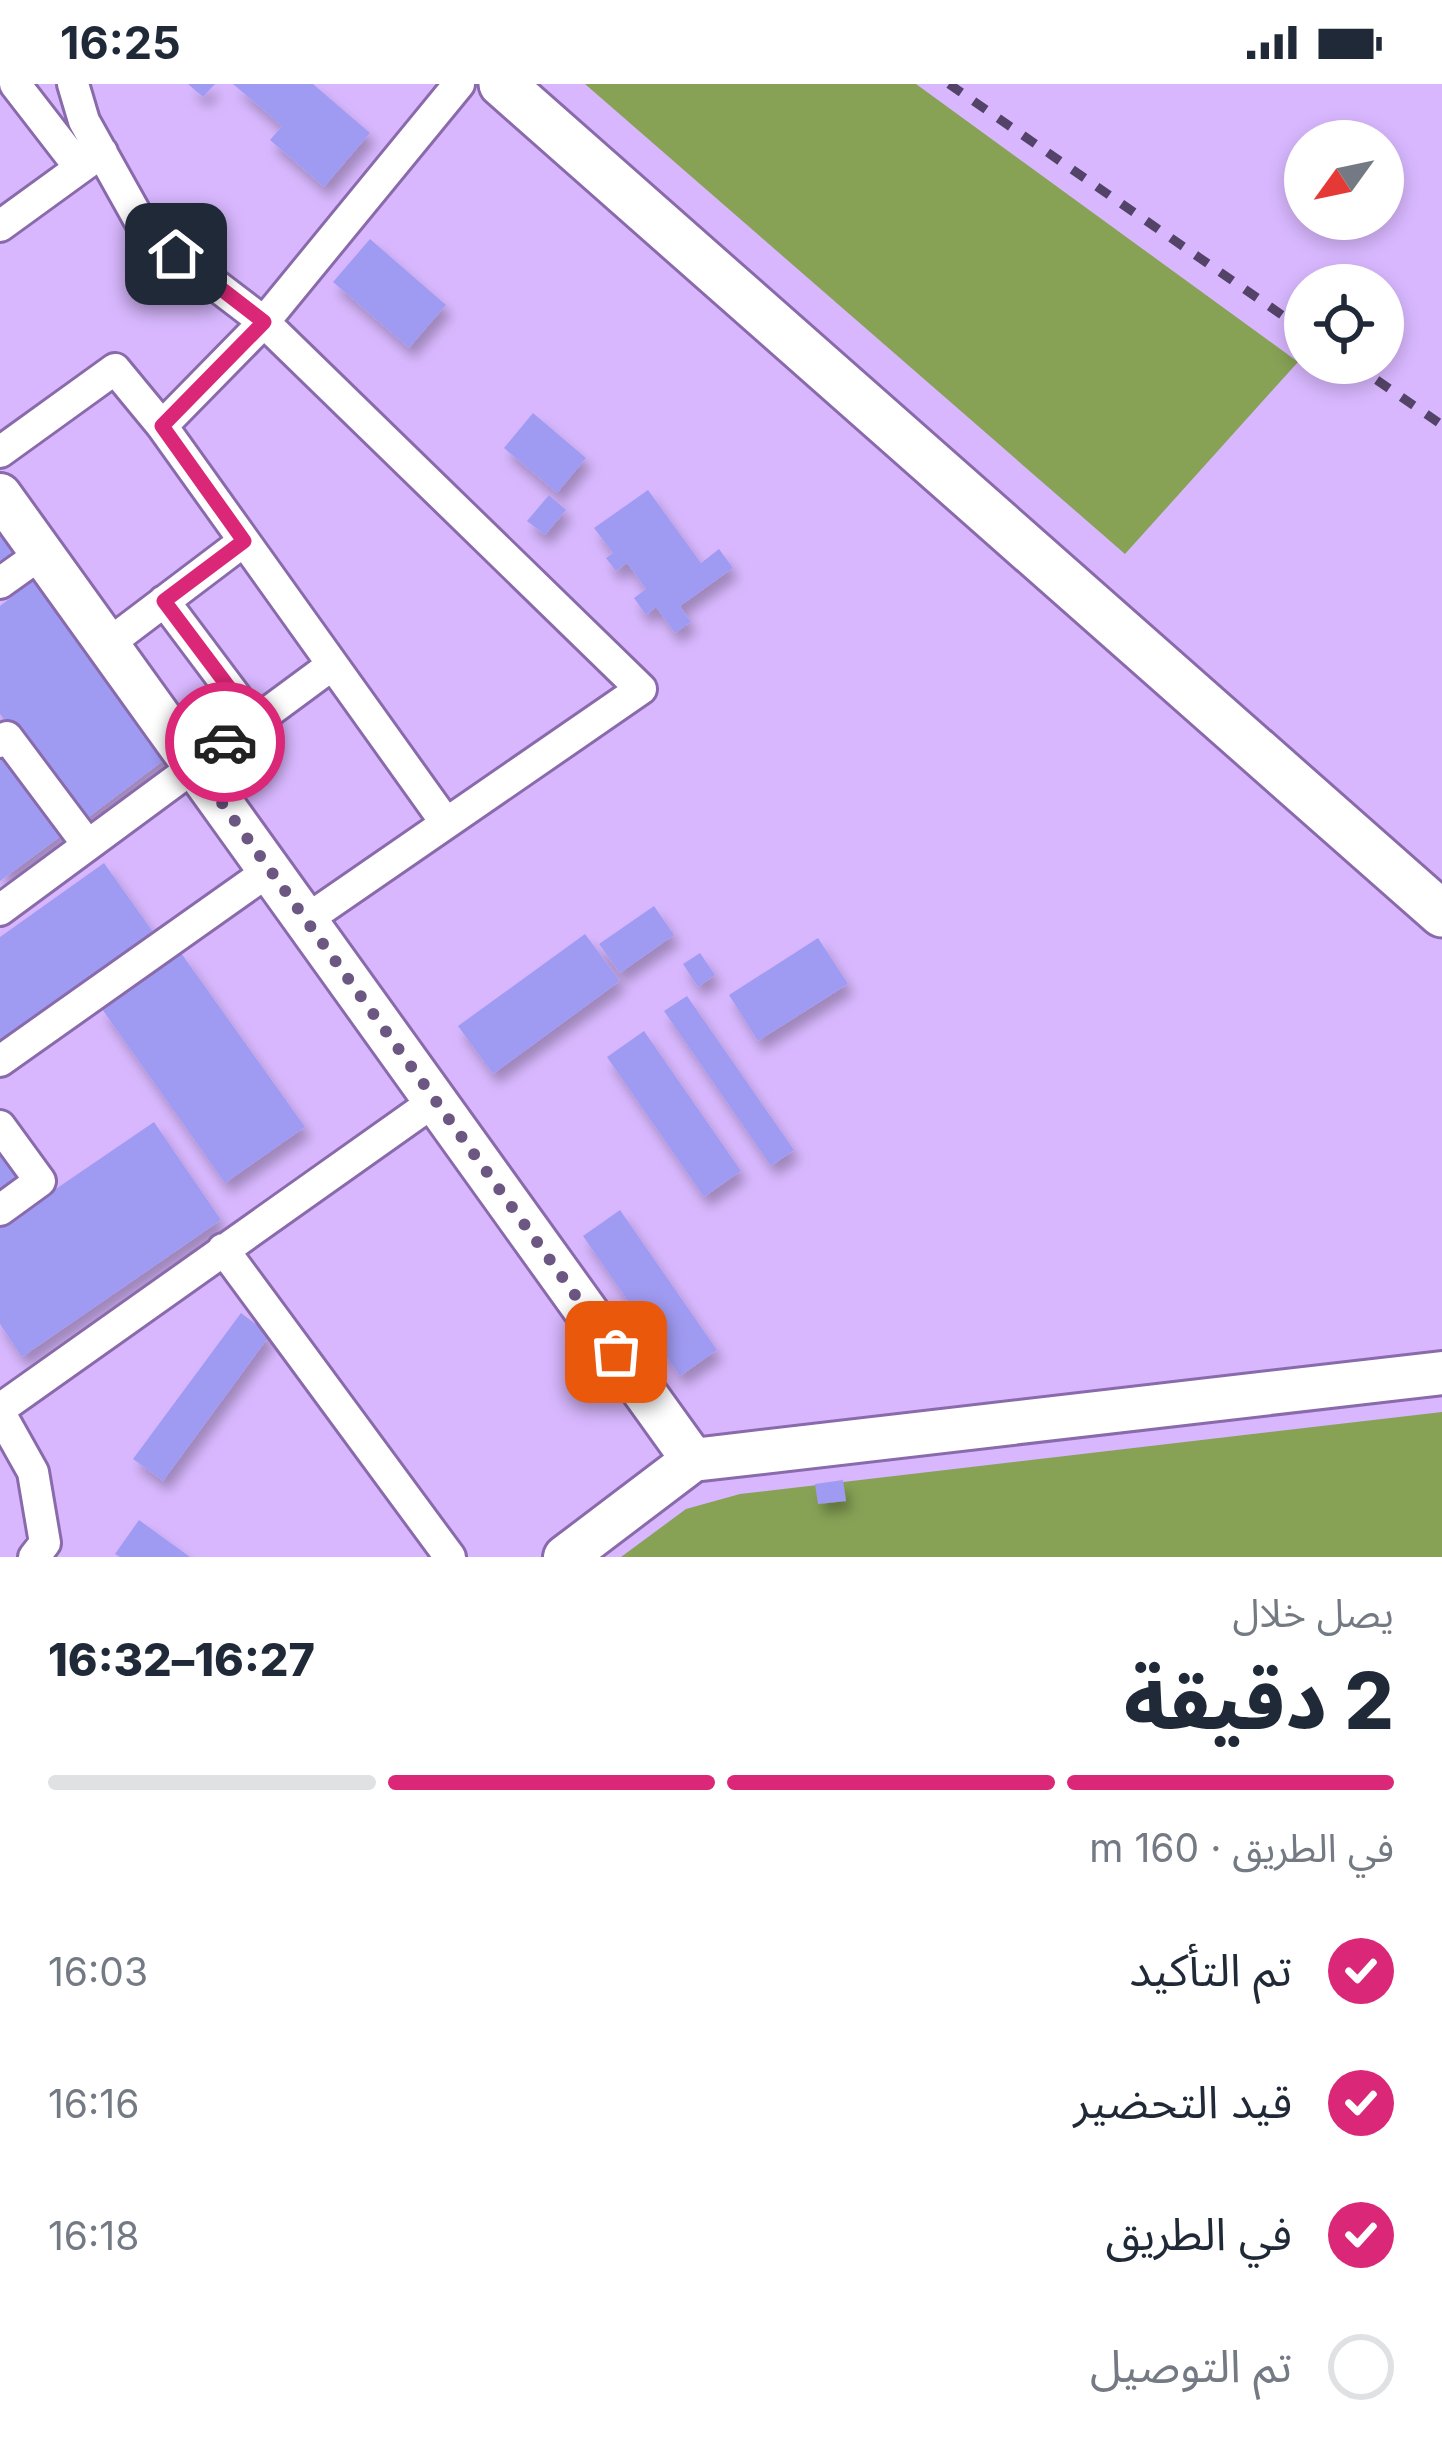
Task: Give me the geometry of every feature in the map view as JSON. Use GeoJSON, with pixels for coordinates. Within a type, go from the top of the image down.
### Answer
{"type":"FeatureCollection","features":[{"type":"Feature","properties":{"kind":"main road"},"geometry":{"type":"LineString","coordinates":[[502,84],[1442,914]]}},
{"type":"Feature","properties":{"kind":"street"},"geometry":{"type":"LineString","coordinates":[[15,84],[91,160],[146,232],[264,322],[641,689],[306,920]]}},
{"type":"Feature","properties":{"kind":"street"},"geometry":{"type":"LineString","coordinates":[[73,84],[91,160]]}},
{"type":"Feature","properties":{"kind":"street"},"geometry":{"type":"LineString","coordinates":[[162,426],[264,322],[459,84]]}},
{"type":"Feature","properties":{"kind":"street"},"geometry":{"type":"LineString","coordinates":[[0,226],[91,160]]}},
{"type":"Feature","properties":{"kind":"street"},"geometry":{"type":"LineString","coordinates":[[0,452],[115,369],[162,426],[446,823]]}},
{"type":"Feature","properties":{"kind":"street"},"geometry":{"type":"LineString","coordinates":[[0,495],[693,1460]]}},
{"type":"Feature","properties":{"kind":"street"},"geometry":{"type":"LineString","coordinates":[[108,644],[244,541]]}},
{"type":"Feature","properties":{"kind":"street"},"geometry":{"type":"LineString","coordinates":[[0,583],[42,554]]}},
{"type":"Feature","properties":{"kind":"street"},"geometry":{"type":"LineString","coordinates":[[164,601],[254,721]]}},
{"type":"Feature","properties":{"kind":"street"},"geometry":{"type":"LineString","coordinates":[[0,910],[332,665]]}},
{"type":"Feature","properties":{"kind":"street"},"geometry":{"type":"LineString","coordinates":[[0,742],[8,736],[87,844]]}},
{"type":"Feature","properties":{"kind":"street"},"geometry":{"type":"LineString","coordinates":[[0,1061],[270,870]]}},
{"type":"Feature","properties":{"kind":"street"},"geometry":{"type":"LineString","coordinates":[[46,1552],[33,1472],[0,1411],[436,1100]]}},
{"type":"Feature","properties":{"kind":"street"},"geometry":{"type":"LineString","coordinates":[[0,1126],[40,1181],[0,1210]]}},
{"type":"Feature","properties":{"kind":"street"},"geometry":{"type":"LineString","coordinates":[[223,1249],[450,1557]]}},
{"type":"Feature","properties":{"kind":"street"},"geometry":{"type":"LineString","coordinates":[[565,1557],[693,1460],[1442,1373]]}},
{"type":"Feature","properties":{"kind":"green space"},"geometry":{"type":"Polygon","coordinates":[[[585,84],[916,84],[1284,352],[1284,378],[1125,554],[585,84]]]}},
{"type":"Feature","properties":{"kind":"green space"},"geometry":{"type":"Polygon","coordinates":[[[1442,1412],[1442,1557],[621,1557],[686,1509],[740,1494],[1442,1412]]]}},
{"type":"Feature","properties":{"kind":"building"},"geometry":{"type":"Polygon","coordinates":[[[188,84],[215,84],[203,97],[188,84]]]}},
{"type":"Feature","properties":{"kind":"building"},"geometry":{"type":"Polygon","coordinates":[[[233,84],[313,84],[370,133],[324,187],[270,140],[282,126],[233,84]]]}},
{"type":"Feature","properties":{"kind":"building"},"geometry":{"type":"Polygon","coordinates":[[[370,239],[446,305],[409,348],[333,282],[370,239]]]}},
{"type":"Feature","properties":{"kind":"building"},"geometry":{"type":"Polygon","coordinates":[[[533,413],[586,458],[557,493],[504,448],[533,413]]]}},
{"type":"Feature","properties":{"kind":"building"},"geometry":{"type":"Polygon","coordinates":[[[648,490],[701,563],[719,549],[733,568],[680,606],[691,622],[675,633],[656,607],[646,615],[634,598],[646,589],[627,563],[616,571],[606,558],[613,553],[594,528],[648,490]]]}},
{"type":"Feature","properties":{"kind":"building"},"geometry":{"type":"Polygon","coordinates":[[[549,495],[566,510],[545,535],[527,521],[549,495]]]}},
{"type":"Feature","properties":{"kind":"building"},"geometry":{"type":"Polygon","coordinates":[[[0,528],[21,560],[0,574],[0,528]]]}},
{"type":"Feature","properties":{"kind":"building"},"geometry":{"type":"Polygon","coordinates":[[[35,579],[168,757],[82,822],[0,714],[0,606],[35,579]]]}},
{"type":"Feature","properties":{"kind":"building"},"geometry":{"type":"Polygon","coordinates":[[[9,749],[69,830],[0,881],[0,756],[9,749]]]}},
{"type":"Feature","properties":{"kind":"building"},"geometry":{"type":"Polygon","coordinates":[[[104,863],[158,939],[0,1051],[0,937],[104,863]]]}},
{"type":"Feature","properties":{"kind":"building"},"geometry":{"type":"Polygon","coordinates":[[[654,906],[674,935],[620,973],[599,944],[654,906]]]}},
{"type":"Feature","properties":{"kind":"building"},"geometry":{"type":"Polygon","coordinates":[[[585,934],[620,981],[493,1074],[458,1026],[585,934]]]}},
{"type":"Feature","properties":{"kind":"building"},"geometry":{"type":"Polygon","coordinates":[[[818,938],[848,984],[758,1041],[729,995],[818,938]]]}},
{"type":"Feature","properties":{"kind":"building"},"geometry":{"type":"Polygon","coordinates":[[[181,953],[305,1127],[225,1183],[102,1009],[181,953]]]}},
{"type":"Feature","properties":{"kind":"building"},"geometry":{"type":"Polygon","coordinates":[[[700,953],[715,975],[698,987],[683,964],[700,953]]]}},
{"type":"Feature","properties":{"kind":"building"},"geometry":{"type":"Polygon","coordinates":[[[687,996],[794,1150],[771,1166],[664,1011],[687,996]]]}},
{"type":"Feature","properties":{"kind":"building"},"geometry":{"type":"Polygon","coordinates":[[[644,1031],[741,1171],[704,1197],[607,1057],[644,1031]]]}},
{"type":"Feature","properties":{"kind":"building"},"geometry":{"type":"Polygon","coordinates":[[[154,1122],[221,1220],[22,1357],[0,1324],[0,1227],[154,1122]]]}},
{"type":"Feature","properties":{"kind":"building"},"geometry":{"type":"Polygon","coordinates":[[[0,1142],[27,1180],[0,1200],[0,1142]]]}},
{"type":"Feature","properties":{"kind":"building"},"geometry":{"type":"Polygon","coordinates":[[[620,1210],[717,1350],[680,1376],[583,1236],[620,1210]]]}},
{"type":"Feature","properties":{"kind":"building"},"geometry":{"type":"Polygon","coordinates":[[[241,1313],[270,1335],[163,1481],[133,1459],[241,1313]]]}},
{"type":"Feature","properties":{"kind":"building"},"geometry":{"type":"Polygon","coordinates":[[[843,1480],[846,1501],[818,1504],[815,1484],[843,1480]]]}},
{"type":"Feature","properties":{"kind":"building"},"geometry":{"type":"Polygon","coordinates":[[[139,1520],[190,1557],[115,1554],[139,1520]]]}},
{"type":"Feature","properties":{"kind":"railway"},"geometry":{"type":"LineString","coordinates":[[949,84],[1284,316]]}},
{"type":"Feature","properties":{"kind":"railway"},"geometry":{"type":"LineString","coordinates":[[1382,384],[1442,425]]}},
{"type":"Feature","properties":{"kind":"way so far"},"geometry":{"type":"LineString","coordinates":[[225,742],[194,764],[616,1352]]}},
{"type":"Feature","properties":{"kind":"route"},"geometry":{"type":"LineString","coordinates":[[176,254],[264,322],[162,426],[244,541],[164,601],[254,721],[225,742]]}}]}
